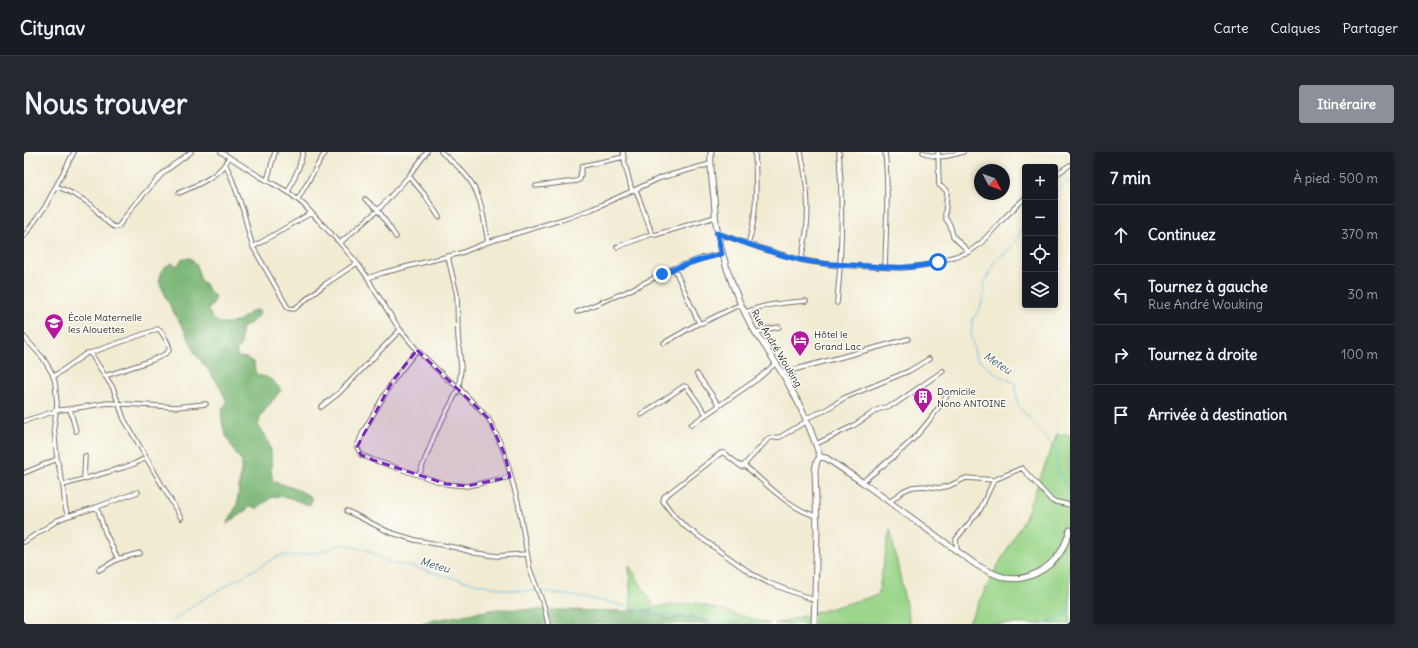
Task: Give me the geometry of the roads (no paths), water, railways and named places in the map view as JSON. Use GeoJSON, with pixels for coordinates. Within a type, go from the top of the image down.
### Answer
{"type":"FeatureCollection","features":[{"type":"Feature","properties":{"kind":"street"},"geometry":{"type":"LineString","coordinates":[[24,236],[45,207],[74,152]]}},
{"type":"Feature","properties":{"kind":"street"},"geometry":{"type":"LineString","coordinates":[[56,186],[89,204],[97,210],[112,227],[118,227],[133,206],[164,172],[191,152]]}},
{"type":"Feature","properties":{"kind":"street"},"geometry":{"type":"LineString","coordinates":[[221,152],[267,181],[288,192],[298,200],[340,243],[357,263],[400,330],[417,350],[445,377],[459,388],[488,418],[505,455],[518,502],[530,570],[544,606],[548,624]]}},
{"type":"Feature","properties":{"kind":"street"},"geometry":{"type":"LineString","coordinates":[[267,181],[275,152]]}},
{"type":"Feature","properties":{"kind":"street"},"geometry":{"type":"LineString","coordinates":[[288,192],[299,167],[303,152]]}},
{"type":"Feature","properties":{"kind":"street"},"geometry":{"type":"LineString","coordinates":[[298,200],[326,152]]}},
{"type":"Feature","properties":{"kind":"street"},"geometry":{"type":"LineString","coordinates":[[340,243],[378,210],[409,176],[427,152]]}},
{"type":"Feature","properties":{"kind":"street"},"geometry":{"type":"LineString","coordinates":[[441,152],[468,178],[475,188],[484,217],[488,242]]}},
{"type":"Feature","properties":{"kind":"street"},"geometry":{"type":"LineString","coordinates":[[623,152],[634,190],[652,234]]}},
{"type":"Feature","properties":{"kind":"street","name":"Rue André Wouking"},"geometry":{"type":"LineString","coordinates":[[711,152],[710,164],[715,217],[722,254],[741,304],[755,333],[776,363],[792,391],[806,420],[820,457]]}},
{"type":"Feature","properties":{"kind":"street"},"geometry":{"type":"LineString","coordinates":[[748,244],[751,236],[756,196],[755,152]]}},
{"type":"Feature","properties":{"kind":"street"},"geometry":{"type":"LineString","coordinates":[[801,152],[807,179],[808,218],[806,238],[801,260]]}},
{"type":"Feature","properties":{"kind":"street"},"geometry":{"type":"LineString","coordinates":[[837,303],[841,264],[841,212],[838,152]]}},
{"type":"Feature","properties":{"kind":"street"},"geometry":{"type":"LineString","coordinates":[[884,152],[887,171],[885,267]]}},
{"type":"Feature","properties":{"kind":"street"},"geometry":{"type":"LineString","coordinates":[[923,152],[933,157],[963,152]]}},
{"type":"Feature","properties":{"kind":"street"},"geometry":{"type":"LineString","coordinates":[[938,152],[939,185],[947,191],[945,206],[946,219],[950,225],[953,236],[969,252]]}},
{"type":"Feature","properties":{"kind":"street"},"geometry":{"type":"LineString","coordinates":[[179,193],[208,179],[226,165],[230,157]]}},
{"type":"Feature","properties":{"kind":"street"},"geometry":{"type":"LineString","coordinates":[[536,186],[577,181],[580,179],[582,166],[624,157]]}},
{"type":"Feature","properties":{"kind":"street"},"geometry":{"type":"LineString","coordinates":[[368,278],[382,273],[448,257],[488,242],[567,218],[592,209],[660,178],[710,164]]}},
{"type":"Feature","properties":{"kind":"street"},"geometry":{"type":"LineString","coordinates":[[226,165],[243,210],[253,247],[288,308],[298,306],[324,285],[357,263]]}},
{"type":"Feature","properties":{"kind":"street"},"geometry":{"type":"LineString","coordinates":[[1058,173],[1070,165]]}},
{"type":"Feature","properties":{"kind":"street"},"geometry":{"type":"LineString","coordinates":[[409,176],[424,194],[439,218]]}},
{"type":"Feature","properties":{"kind":"street"},"geometry":{"type":"LineString","coordinates":[[365,199],[378,210],[396,238]]}},
{"type":"Feature","properties":{"kind":"street"},"geometry":{"type":"LineString","coordinates":[[717,233],[801,260],[833,265],[841,264],[901,268],[927,265],[969,252],[981,243],[1023,200]]}},
{"type":"Feature","properties":{"kind":"street"},"geometry":{"type":"LineString","coordinates":[[253,247],[311,213]]}},
{"type":"Feature","properties":{"kind":"street"},"geometry":{"type":"LineString","coordinates":[[617,247],[652,234],[655,235],[715,217]]}},
{"type":"Feature","properties":{"kind":"street"},"geometry":{"type":"LineString","coordinates":[[577,312],[626,292],[674,268],[702,258],[722,254]]}},
{"type":"Feature","properties":{"kind":"street"},"geometry":{"type":"LineString","coordinates":[[419,475],[435,434],[459,388],[461,368],[458,336],[458,295],[448,257]]}},
{"type":"Feature","properties":{"kind":"street"},"geometry":{"type":"LineString","coordinates":[[674,268],[699,323]]}},
{"type":"Feature","properties":{"kind":"street"},"geometry":{"type":"LineString","coordinates":[[745,312],[759,307],[775,304],[806,301]]}},
{"type":"Feature","properties":{"kind":"street"},"geometry":{"type":"LineString","coordinates":[[664,344],[699,323],[702,323],[741,304]]}},
{"type":"Feature","properties":{"kind":"street"},"geometry":{"type":"LineString","coordinates":[[755,333],[779,327]]}},
{"type":"Feature","properties":{"kind":"street"},"geometry":{"type":"LineString","coordinates":[[53,377],[86,353],[90,353],[148,332],[158,329],[160,330],[170,347],[166,355],[105,376]]}},
{"type":"Feature","properties":{"kind":"street"},"geometry":{"type":"LineString","coordinates":[[321,407],[344,388],[400,330]]}},
{"type":"Feature","properties":{"kind":"street"},"geometry":{"type":"LineString","coordinates":[[24,337],[43,358],[53,377],[57,404],[54,427],[57,459],[68,516]]}},
{"type":"Feature","properties":{"kind":"street"},"geometry":{"type":"LineString","coordinates":[[782,373],[908,339]]}},
{"type":"Feature","properties":{"kind":"street"},"geometry":{"type":"LineString","coordinates":[[417,350],[392,382],[364,432],[357,447],[361,455],[446,484],[467,486],[510,477]]}},
{"type":"Feature","properties":{"kind":"street"},"geometry":{"type":"LineString","coordinates":[[90,353],[113,388],[124,419],[181,518]]}},
{"type":"Feature","properties":{"kind":"street"},"geometry":{"type":"LineString","coordinates":[[814,600],[769,583],[752,574],[687,528],[675,517],[663,501],[664,497],[721,453],[724,453],[741,467],[769,438],[780,437],[844,398],[909,371],[929,359]]}},
{"type":"Feature","properties":{"kind":"street"},"geometry":{"type":"LineString","coordinates":[[691,425],[759,378],[776,363]]}},
{"type":"Feature","properties":{"kind":"street"},"geometry":{"type":"LineString","coordinates":[[816,444],[853,426],[877,410],[895,404],[943,371]]}},
{"type":"Feature","properties":{"kind":"street"},"geometry":{"type":"LineString","coordinates":[[697,374],[719,405]]}},
{"type":"Feature","properties":{"kind":"street"},"geometry":{"type":"LineString","coordinates":[[641,415],[684,386],[687,387],[706,414]]}},
{"type":"Feature","properties":{"kind":"street"},"geometry":{"type":"LineString","coordinates":[[862,482],[885,464],[917,435],[930,420],[948,394]]}},
{"type":"Feature","properties":{"kind":"street"},"geometry":{"type":"LineString","coordinates":[[24,421],[56,411],[118,403],[176,407],[206,404]]}},
{"type":"Feature","properties":{"kind":"street"},"geometry":{"type":"LineString","coordinates":[[70,409],[76,431]]}},
{"type":"Feature","properties":{"kind":"street"},"geometry":{"type":"LineString","coordinates":[[84,478],[85,456]]}},
{"type":"Feature","properties":{"kind":"street"},"geometry":{"type":"LineString","coordinates":[[814,624],[816,516],[815,470],[817,461],[820,457],[826,458],[862,482],[975,564],[989,572],[1006,578],[1022,577],[1041,571],[1048,566],[1061,552],[1070,530]]}},
{"type":"Feature","properties":{"kind":"street"},"geometry":{"type":"LineString","coordinates":[[63,485],[125,467],[146,458]]}},
{"type":"Feature","properties":{"kind":"street"},"geometry":{"type":"LineString","coordinates":[[24,473],[57,459]]}},
{"type":"Feature","properties":{"kind":"street"},"geometry":{"type":"LineString","coordinates":[[744,465],[789,503],[800,510],[816,516]]}},
{"type":"Feature","properties":{"kind":"street"},"geometry":{"type":"LineString","coordinates":[[890,502],[903,491],[918,486],[939,488],[949,486],[966,478],[994,480],[1022,468],[1052,501],[1070,505]]}},
{"type":"Feature","properties":{"kind":"street"},"geometry":{"type":"LineString","coordinates":[[957,550],[956,539],[980,510],[994,480]]}},
{"type":"Feature","properties":{"kind":"street"},"geometry":{"type":"LineString","coordinates":[[24,542],[58,520],[138,492]]}},
{"type":"Feature","properties":{"kind":"street"},"geometry":{"type":"LineString","coordinates":[[97,507],[105,532],[118,559]]}},
{"type":"Feature","properties":{"kind":"street"},"geometry":{"type":"LineString","coordinates":[[347,511],[389,532],[415,540],[458,548],[475,553],[497,556],[527,554]]}},
{"type":"Feature","properties":{"kind":"street"},"geometry":{"type":"LineString","coordinates":[[98,570],[118,559],[140,552]]}},
{"type":"Feature","properties":{"kind":"waterway","name":"Meteu"},"geometry":{"type":"LineString","coordinates":[[1058,190],[1070,179]]}},
{"type":"Feature","properties":{"kind":"waterway","name":"Meteu"},"geometry":{"type":"LineString","coordinates":[[1022,229],[1012,247],[995,261],[984,283],[984,296],[980,309],[973,318],[971,334],[976,358],[999,376],[1015,383],[1018,406],[1056,449],[1058,473],[1070,489]]}},
{"type":"Feature","properties":{"kind":"waterway","name":"Meteu"},"geometry":{"type":"LineString","coordinates":[[169,624],[198,602],[275,558],[282,555],[294,556],[320,552],[344,544],[369,551],[392,564],[411,566],[452,578],[508,590],[537,591]]}},
{"type":"Feature","properties":{"kind":"waterway","name":"Meteu"},"geometry":{"type":"LineString","coordinates":[[540,591],[610,602],[649,613],[701,618],[717,624]]}},
{"type":"Feature","properties":{"kind":"waterway","name":"Meteu"},"geometry":{"type":"LineString","coordinates":[[1043,624],[1066,614],[1070,607]]}},
{"type":"Feature","properties":{"kind":"place","name":"École Maternelle les Alouettes"},"geometry":{"type":"Point","coordinates":[54,340]}},
{"type":"Feature","properties":{"kind":"place","name":"Hôtel le Grand Lac"},"geometry":{"type":"Point","coordinates":[800,357]}},
{"type":"Feature","properties":{"kind":"place","name":"Domicile Nono ANTOINE"},"geometry":{"type":"Point","coordinates":[923,414]}}]}
